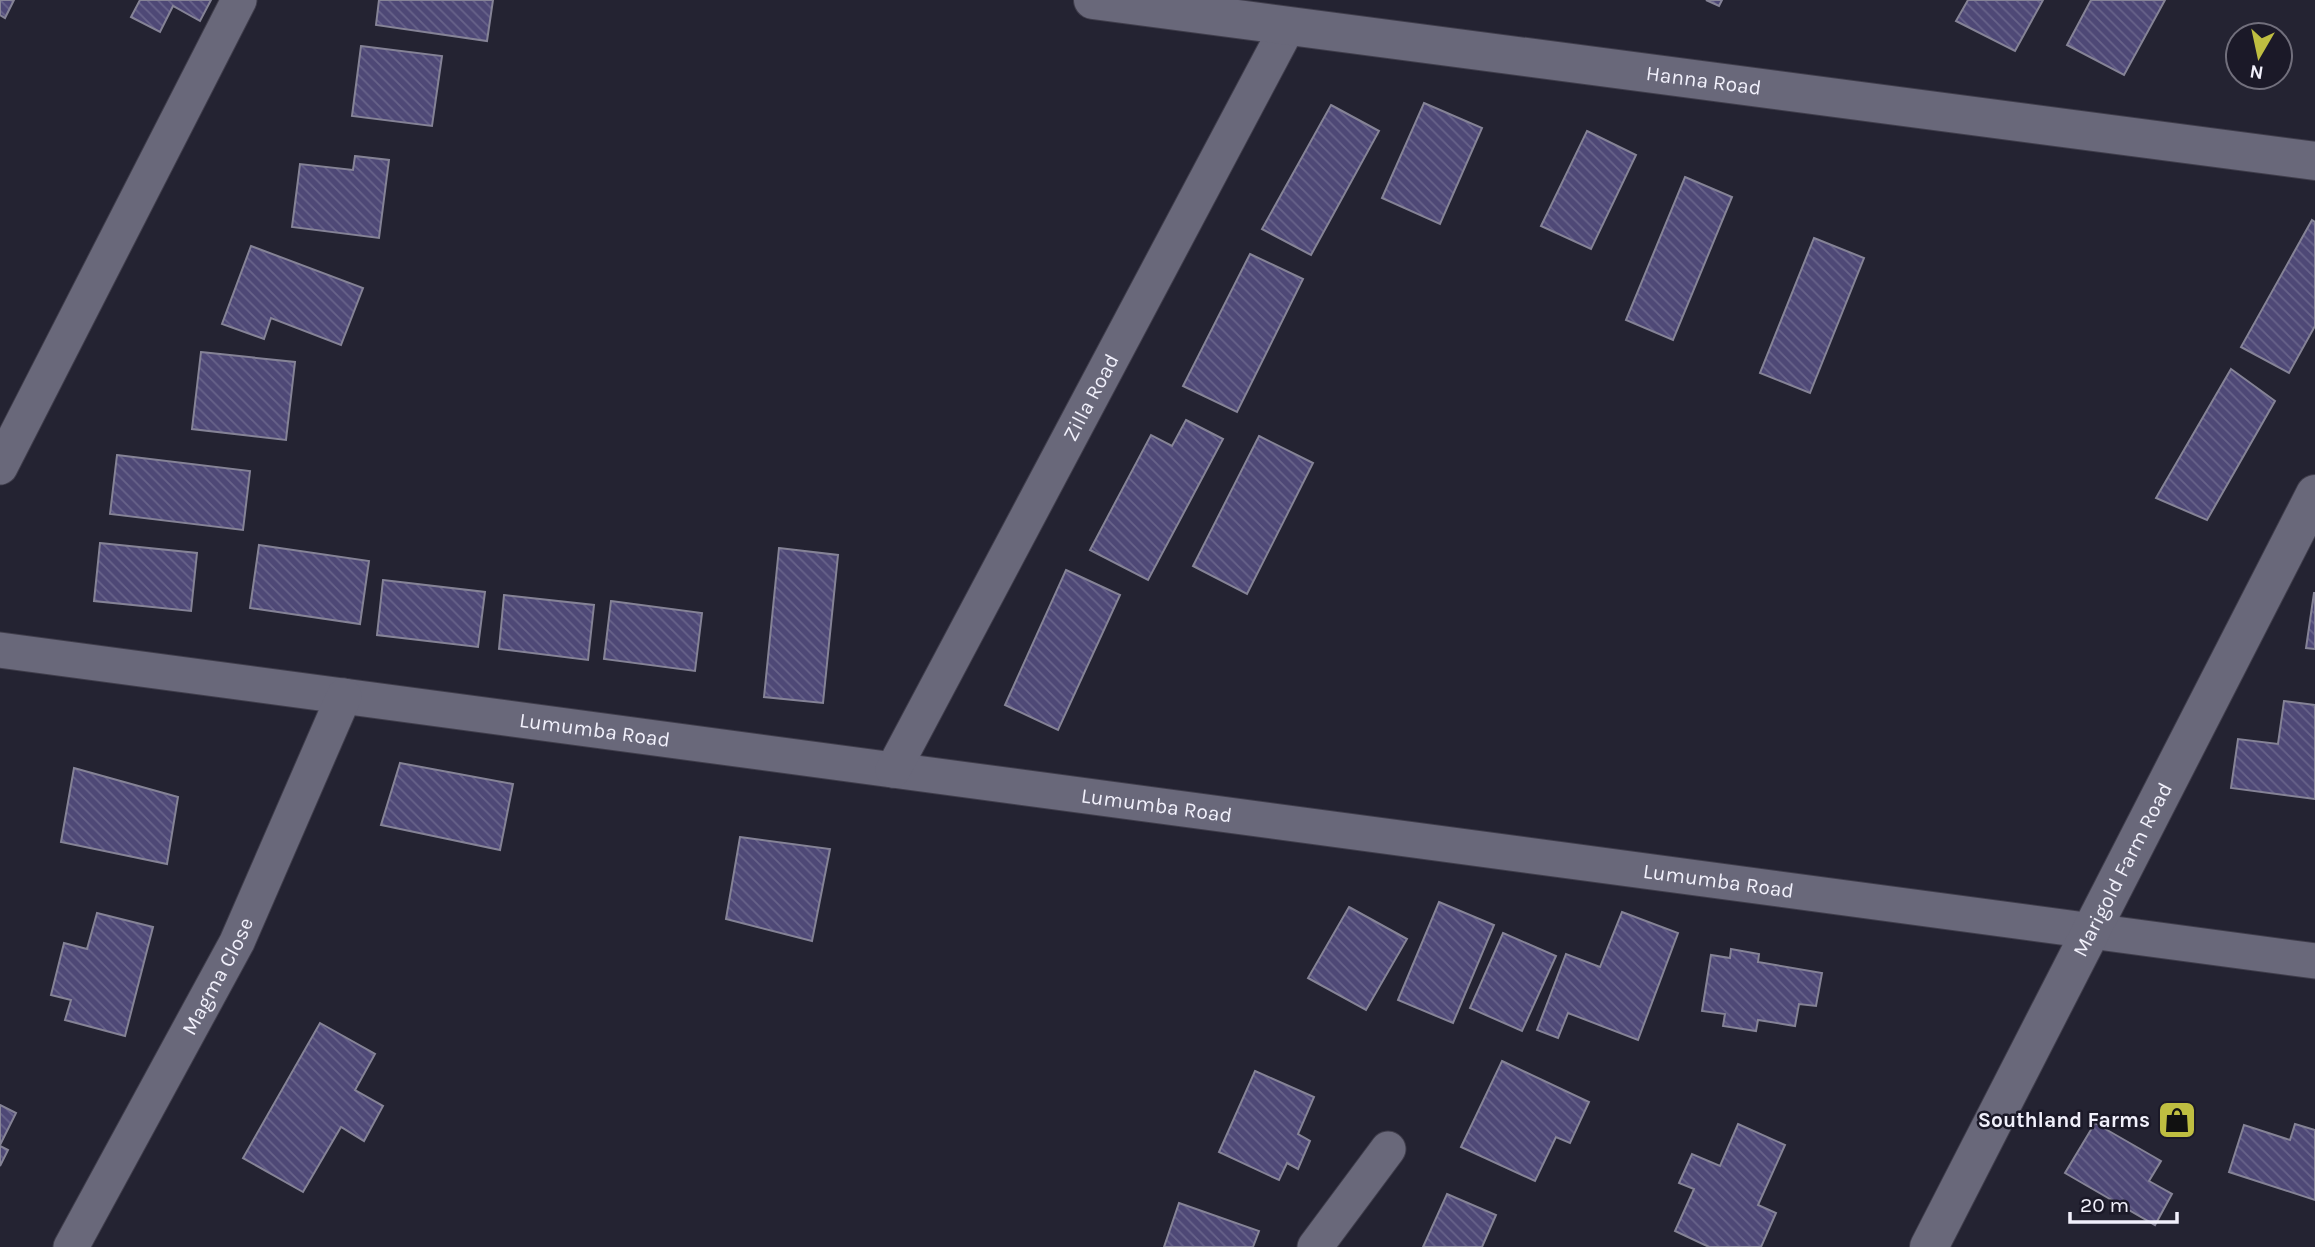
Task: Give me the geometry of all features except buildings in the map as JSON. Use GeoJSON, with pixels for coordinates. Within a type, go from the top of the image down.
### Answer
{"type":"FeatureCollection","features":[{"type":"Feature","properties":{"kind":"street"},"geometry":{"type":"LineString","coordinates":[[0,467],[239,0]]}},
{"type":"Feature","properties":{"kind":"street","name":"Hanna Road"},"geometry":{"type":"LineString","coordinates":[[1093,0],[2315,161]]}},
{"type":"Feature","properties":{"kind":"street","name":"Zilla Road"},"geometry":{"type":"LineString","coordinates":[[893,770],[1288,26]]}},
{"type":"Feature","properties":{"kind":"street","name":"Marigold Farm Road"},"geometry":{"type":"LineString","coordinates":[[1929,1247],[2315,494]]}},
{"type":"Feature","properties":{"kind":"street","name":"Lumumba Road"},"geometry":{"type":"LineString","coordinates":[[0,650],[2315,961]]}},
{"type":"Feature","properties":{"kind":"street","name":"Magma Close"},"geometry":{"type":"LineString","coordinates":[[71,1247],[237,942],[344,696]]}},
{"type":"Feature","properties":{"kind":"street"},"geometry":{"type":"LineString","coordinates":[[1315,1247],[1388,1149]]}},
{"type":"Feature","properties":{"kind":"place","name":"Southland Farms"},"geometry":{"type":"Point","coordinates":[2177,1120]}}]}
